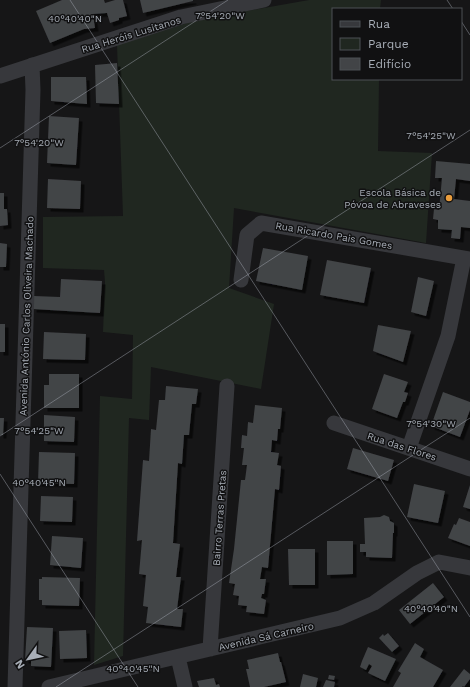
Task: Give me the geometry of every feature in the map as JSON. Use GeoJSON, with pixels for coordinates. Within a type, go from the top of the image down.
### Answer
{"type":"FeatureCollection","features":[{"type":"Feature","properties":{"kind":"street","name":"Rua Heróis Lusitanos"},"geometry":{"type":"LineString","coordinates":[[0,76],[181,17],[264,0]]}},
{"type":"Feature","properties":{"kind":"street","name":"Avenida António Carlos Oliveira Machado"},"geometry":{"type":"LineString","coordinates":[[15,687],[33,90],[32,65]]}},
{"type":"Feature","properties":{"kind":"street","name":"Rua Ricardo Pais Gomes"},"geometry":{"type":"LineString","coordinates":[[241,280],[247,235],[261,223],[467,259]]}},
{"type":"Feature","properties":{"kind":"street"},"geometry":{"type":"LineString","coordinates":[[409,448],[448,336],[467,259]]}},
{"type":"Feature","properties":{"kind":"street","name":"Bairro Terras Pretas"},"geometry":{"type":"LineString","coordinates":[[210,649],[227,386]]}},
{"type":"Feature","properties":{"kind":"street","name":"Rua das Flores"},"geometry":{"type":"LineString","coordinates":[[334,423],[470,468]]}},
{"type":"Feature","properties":{"kind":"street","name":"Avenida Sá Carneiro"},"geometry":{"type":"LineString","coordinates":[[49,687],[340,618],[374,604],[417,573],[439,562],[470,568]]}},
{"type":"Feature","properties":{"kind":"street"},"geometry":{"type":"LineString","coordinates":[[178,657],[185,687]]}},
{"type":"Feature","properties":{"kind":"green space"},"geometry":{"type":"Polygon","coordinates":[[[309,0],[381,0],[380,8],[332,8],[332,80],[379,80],[378,151],[432,153],[426,243],[234,208],[229,288],[274,304],[261,389],[151,367],[149,420],[129,418],[123,656],[94,665],[100,396],[132,399],[133,335],[103,332],[104,270],[43,268],[43,217],[123,216],[117,45],[187,23],[309,0]]]}},
{"type":"Feature","properties":{"kind":"building"},"geometry":{"type":"Polygon","coordinates":[[[62,0],[104,0],[105,3],[115,0],[123,0],[127,16],[110,23],[107,13],[93,14],[95,28],[84,29],[50,43],[36,11],[62,0]]]}},
{"type":"Feature","properties":{"kind":"building"},"geometry":{"type":"Polygon","coordinates":[[[140,0],[193,0],[193,1],[143,13],[140,0]]]}},
{"type":"Feature","properties":{"kind":"building"},"geometry":{"type":"Polygon","coordinates":[[[117,63],[119,104],[96,103],[95,65],[117,63]]]}},
{"type":"Feature","properties":{"kind":"building"},"geometry":{"type":"Polygon","coordinates":[[[51,77],[86,77],[87,104],[51,101],[51,77]]]}},
{"type":"Feature","properties":{"kind":"building"},"geometry":{"type":"Polygon","coordinates":[[[49,116],[79,118],[76,165],[47,163],[49,116]]]}},
{"type":"Feature","properties":{"kind":"building"},"geometry":{"type":"Polygon","coordinates":[[[436,161],[470,164],[470,181],[456,179],[454,199],[470,201],[470,228],[461,227],[460,239],[451,238],[452,230],[438,229],[438,220],[433,219],[434,209],[439,210],[442,178],[435,178],[436,161]]]}},
{"type":"Feature","properties":{"kind":"building"},"geometry":{"type":"Polygon","coordinates":[[[48,179],[81,181],[80,209],[47,208],[48,179]]]}},
{"type":"Feature","properties":{"kind":"building"},"geometry":{"type":"Polygon","coordinates":[[[0,193],[4,193],[4,209],[7,209],[8,225],[0,226],[0,193]]]}},
{"type":"Feature","properties":{"kind":"building"},"geometry":{"type":"Polygon","coordinates":[[[0,243],[7,244],[6,267],[0,267],[0,243]]]}},
{"type":"Feature","properties":{"kind":"building"},"geometry":{"type":"Polygon","coordinates":[[[263,248],[308,256],[302,290],[256,281],[263,248]]]}},
{"type":"Feature","properties":{"kind":"building"},"geometry":{"type":"Polygon","coordinates":[[[327,260],[371,268],[364,303],[320,295],[327,260]]]}},
{"type":"Feature","properties":{"kind":"building"},"geometry":{"type":"Polygon","coordinates":[[[418,277],[434,281],[426,316],[411,312],[418,277]]]}},
{"type":"Feature","properties":{"kind":"building"},"geometry":{"type":"Polygon","coordinates":[[[61,279],[102,281],[100,313],[33,309],[34,296],[60,297],[61,279]]]}},
{"type":"Feature","properties":{"kind":"building"},"geometry":{"type":"Polygon","coordinates":[[[0,324],[5,324],[5,352],[0,352],[0,324]]]}},
{"type":"Feature","properties":{"kind":"building"},"geometry":{"type":"Polygon","coordinates":[[[378,325],[411,331],[403,362],[373,351],[378,325]]]}},
{"type":"Feature","properties":{"kind":"building"},"geometry":{"type":"Polygon","coordinates":[[[44,332],[86,334],[85,360],[43,359],[44,332]]]}},
{"type":"Feature","properties":{"kind":"building"},"geometry":{"type":"Polygon","coordinates":[[[49,374],[79,374],[79,408],[44,408],[44,385],[49,385],[49,374]]]}},
{"type":"Feature","properties":{"kind":"building"},"geometry":{"type":"Polygon","coordinates":[[[384,374],[408,382],[404,392],[408,393],[397,418],[372,409],[384,374]]]}},
{"type":"Feature","properties":{"kind":"building"},"geometry":{"type":"Polygon","coordinates":[[[166,386],[198,389],[196,404],[192,404],[189,435],[184,435],[182,464],[178,463],[173,543],[180,544],[176,577],[181,577],[177,609],[183,609],[181,627],[146,623],[148,607],[143,606],[146,575],[139,574],[142,540],[137,541],[143,460],[149,461],[151,429],[156,430],[159,400],[165,400],[166,386]]]}},
{"type":"Feature","properties":{"kind":"building"},"geometry":{"type":"Polygon","coordinates":[[[443,392],[470,402],[470,410],[460,437],[431,426],[443,392]]]}},
{"type":"Feature","properties":{"kind":"building"},"geometry":{"type":"Polygon","coordinates":[[[255,405],[282,408],[277,441],[272,440],[271,452],[279,453],[277,465],[281,466],[279,490],[275,489],[268,568],[262,567],[260,579],[266,579],[264,594],[262,594],[261,598],[266,600],[264,614],[246,612],[247,606],[238,605],[239,596],[233,595],[235,584],[229,583],[241,480],[245,480],[247,465],[242,465],[244,448],[241,448],[242,435],[247,436],[248,422],[253,423],[255,405]]]}},
{"type":"Feature","properties":{"kind":"building"},"geometry":{"type":"Polygon","coordinates":[[[44,415],[75,417],[74,442],[44,441],[44,415]]]}},
{"type":"Feature","properties":{"kind":"building"},"geometry":{"type":"Polygon","coordinates":[[[0,418],[4,418],[3,435],[0,435],[0,418]]]}},
{"type":"Feature","properties":{"kind":"building"},"geometry":{"type":"Polygon","coordinates":[[[353,448],[394,460],[388,481],[347,469],[353,448]]]}},
{"type":"Feature","properties":{"kind":"building"},"geometry":{"type":"Polygon","coordinates":[[[39,452],[75,453],[74,484],[38,483],[39,452]]]}},
{"type":"Feature","properties":{"kind":"building"},"geometry":{"type":"Polygon","coordinates":[[[414,484],[445,491],[438,523],[407,517],[414,484]]]}},
{"type":"Feature","properties":{"kind":"building"},"geometry":{"type":"Polygon","coordinates":[[[470,485],[470,509],[463,507],[470,485]]]}},
{"type":"Feature","properties":{"kind":"building"},"geometry":{"type":"Polygon","coordinates":[[[41,496],[73,497],[72,522],[40,521],[41,496]]]}},
{"type":"Feature","properties":{"kind":"building"},"geometry":{"type":"Polygon","coordinates":[[[384,515],[389,517],[390,521],[394,523],[392,558],[366,557],[366,552],[360,552],[360,544],[365,544],[364,518],[380,517],[384,515]]]}},
{"type":"Feature","properties":{"kind":"building"},"geometry":{"type":"Polygon","coordinates":[[[459,518],[470,522],[470,546],[448,538],[454,524],[456,525],[459,518]]]}},
{"type":"Feature","properties":{"kind":"building"},"geometry":{"type":"Polygon","coordinates":[[[52,536],[83,538],[81,568],[50,565],[52,536]]]}},
{"type":"Feature","properties":{"kind":"building"},"geometry":{"type":"Polygon","coordinates":[[[327,541],[353,541],[353,574],[327,575],[327,541]]]}},
{"type":"Feature","properties":{"kind":"building"},"geometry":{"type":"Polygon","coordinates":[[[288,549],[315,549],[315,585],[289,585],[288,549]]]}},
{"type":"Feature","properties":{"kind":"building"},"geometry":{"type":"Polygon","coordinates":[[[42,577],[80,578],[79,606],[42,605],[42,600],[39,600],[39,579],[42,579],[42,577]]]}},
{"type":"Feature","properties":{"kind":"building"},"geometry":{"type":"Polygon","coordinates":[[[433,583],[444,597],[410,624],[399,610],[433,583]]]}},
{"type":"Feature","properties":{"kind":"building"},"geometry":{"type":"Polygon","coordinates":[[[27,627],[53,628],[51,667],[31,666],[31,660],[25,660],[27,627]]]}},
{"type":"Feature","properties":{"kind":"building"},"geometry":{"type":"Polygon","coordinates":[[[86,630],[87,658],[60,659],[59,631],[86,630]]]}},
{"type":"Feature","properties":{"kind":"building"},"geometry":{"type":"Polygon","coordinates":[[[388,633],[399,646],[392,652],[379,638],[383,634],[384,636],[388,633]]]}},
{"type":"Feature","properties":{"kind":"building"},"geometry":{"type":"Polygon","coordinates":[[[415,643],[424,649],[420,657],[443,670],[433,687],[393,687],[401,673],[398,671],[415,643]]]}},
{"type":"Feature","properties":{"kind":"building"},"geometry":{"type":"Polygon","coordinates":[[[368,647],[396,659],[385,681],[368,673],[372,666],[369,664],[366,670],[360,667],[368,647]]]}},
{"type":"Feature","properties":{"kind":"building"},"geometry":{"type":"Polygon","coordinates":[[[278,653],[286,682],[264,687],[250,687],[246,669],[249,669],[247,660],[278,653]]]}},
{"type":"Feature","properties":{"kind":"building"},"geometry":{"type":"Polygon","coordinates":[[[464,669],[470,674],[470,679],[464,687],[450,687],[464,669]]]}},
{"type":"Feature","properties":{"kind":"building"},"geometry":{"type":"Polygon","coordinates":[[[303,674],[318,678],[316,687],[300,687],[303,674]]]}},
{"type":"Feature","properties":{"kind":"building"},"geometry":{"type":"Polygon","coordinates":[[[329,675],[335,676],[334,680],[328,679],[329,675]]]}},
{"type":"Feature","properties":{"kind":"building"},"geometry":{"type":"Polygon","coordinates":[[[214,678],[216,685],[219,684],[220,687],[199,687],[197,681],[214,678]]]}},
{"type":"Feature","properties":{"kind":"building"},"geometry":{"type":"Polygon","coordinates":[[[326,680],[335,682],[334,687],[323,687],[326,680]]]}},
{"type":"Feature","properties":{"kind":"place","name":"Escola Básica de Póvoa de Abraveses"},"geometry":{"type":"Point","coordinates":[449,198]}}]}
